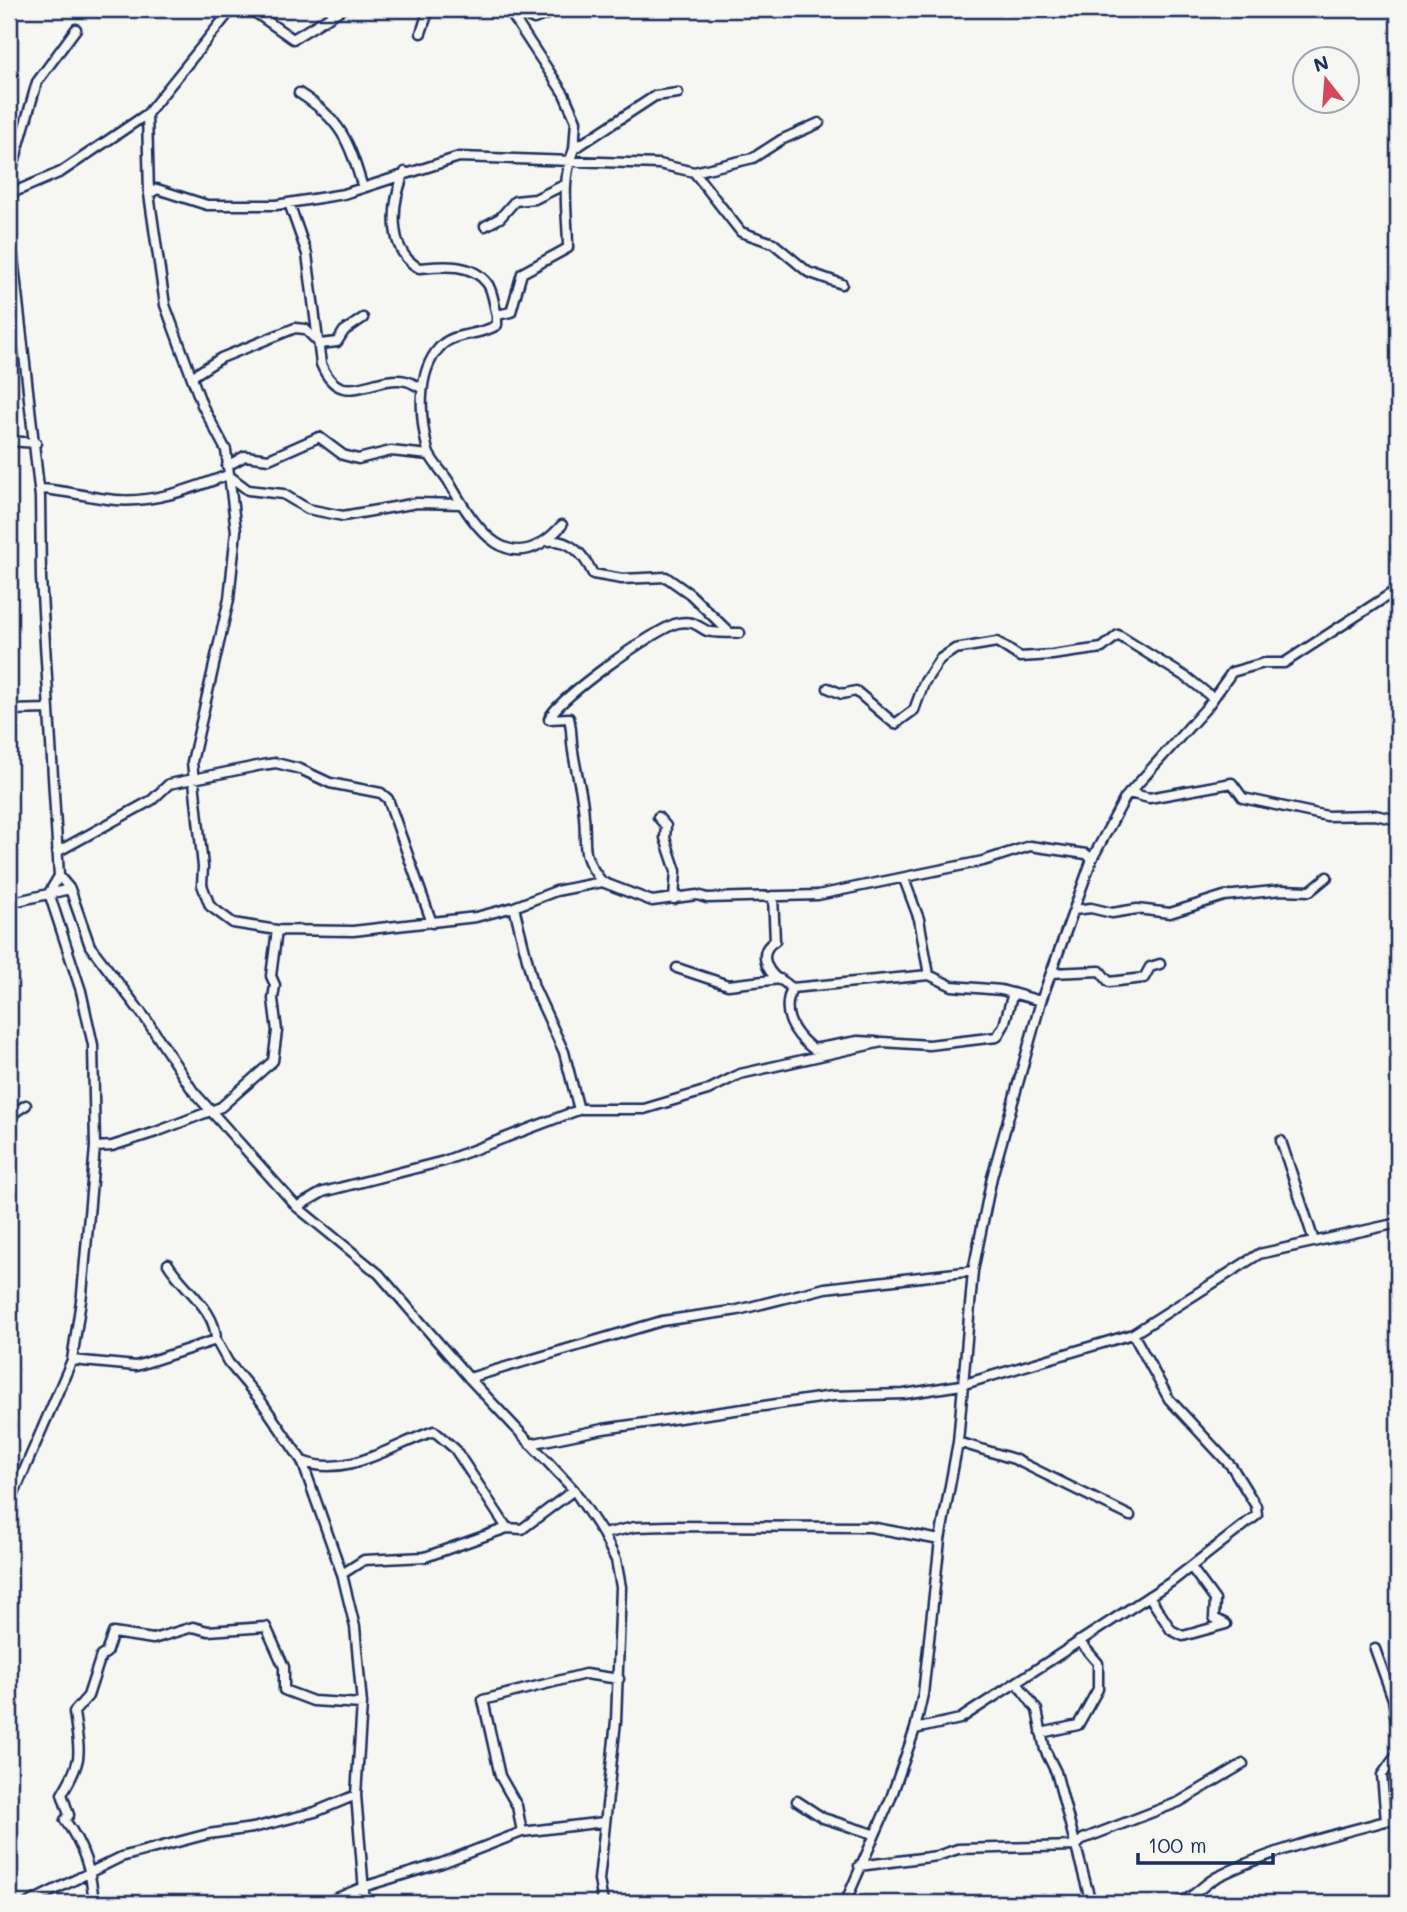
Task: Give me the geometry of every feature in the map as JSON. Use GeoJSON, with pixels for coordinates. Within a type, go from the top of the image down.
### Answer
{"type":"FeatureCollection","features":[{"type":"Feature","properties":{"kind":"street"},"geometry":{"type":"LineString","coordinates":[[9,192],[61,172],[147,114],[232,9]]}},
{"type":"Feature","properties":{"kind":"street"},"geometry":{"type":"LineString","coordinates":[[250,9],[293,39],[342,9]]}},
{"type":"Feature","properties":{"kind":"street"},"geometry":{"type":"LineString","coordinates":[[421,33],[429,9]]}},
{"type":"Feature","properties":{"kind":"street"},"geometry":{"type":"LineString","coordinates":[[509,9],[534,19],[560,9]]}},
{"type":"Feature","properties":{"kind":"street"},"geometry":{"type":"LineString","coordinates":[[497,315],[511,312],[522,273],[568,248],[566,184],[568,163],[574,149],[576,121],[564,94],[509,9]]}},
{"type":"Feature","properties":{"kind":"street"},"geometry":{"type":"LineString","coordinates":[[9,180],[37,82],[76,29]]}},
{"type":"Feature","properties":{"kind":"street"},"geometry":{"type":"LineString","coordinates":[[299,93],[330,117],[348,140],[363,188]]}},
{"type":"Feature","properties":{"kind":"street"},"geometry":{"type":"LineString","coordinates":[[574,149],[655,96],[678,93]]}},
{"type":"Feature","properties":{"kind":"street"},"geometry":{"type":"LineString","coordinates":[[147,114],[149,194],[165,304],[202,405],[226,450],[236,531],[233,571],[192,762],[203,867],[201,885],[210,906],[233,923],[277,930],[353,931],[391,924],[432,923],[491,914],[556,891],[601,882],[653,901],[697,895],[707,898],[839,893],[1030,846],[1086,854],[1092,859]]}},
{"type":"Feature","properties":{"kind":"street"},"geometry":{"type":"LineString","coordinates":[[149,194],[157,189],[207,205],[252,208],[344,194],[405,172],[459,157],[568,163],[659,164],[694,172],[754,158],[781,140],[819,123]]}},
{"type":"Feature","properties":{"kind":"street"},"geometry":{"type":"LineString","coordinates":[[405,172],[397,190],[395,237],[414,265],[419,268],[455,265],[478,275],[488,284],[497,315],[497,326],[490,330],[455,338],[441,346],[421,388],[429,455],[440,467],[474,523],[505,549],[524,551],[548,541],[559,540],[574,547],[593,574],[622,579],[666,577],[690,594],[729,632]]}},
{"type":"Feature","properties":{"kind":"street"},"geometry":{"type":"LineString","coordinates":[[694,172],[741,232],[773,243],[808,272],[842,284]]}},
{"type":"Feature","properties":{"kind":"street"},"geometry":{"type":"LineString","coordinates":[[485,226],[500,219],[515,201],[535,200],[566,184]]}},
{"type":"Feature","properties":{"kind":"street"},"geometry":{"type":"LineString","coordinates":[[289,203],[307,254],[321,364],[333,385],[364,388],[406,381],[421,388]]}},
{"type":"Feature","properties":{"kind":"street"},"geometry":{"type":"LineString","coordinates":[[9,221],[40,489],[41,578],[60,876],[70,889],[90,946],[139,1009],[193,1091],[297,1207],[379,1273],[470,1378],[574,1490],[603,1534],[621,1575],[619,1679],[598,1880],[603,1903]]}},
{"type":"Feature","properties":{"kind":"street"},"geometry":{"type":"LineString","coordinates":[[193,376],[220,358],[285,330],[304,329],[320,344],[337,342],[344,331],[363,318]]}},
{"type":"Feature","properties":{"kind":"street"},"geometry":{"type":"LineString","coordinates":[[40,489],[117,500],[150,498],[186,491],[228,470],[245,456],[269,459],[319,437],[335,446],[343,456],[358,459],[391,451],[429,455]]}},
{"type":"Feature","properties":{"kind":"street"},"geometry":{"type":"LineString","coordinates":[[9,440],[36,443]]}},
{"type":"Feature","properties":{"kind":"street"},"geometry":{"type":"LineString","coordinates":[[228,470],[248,490],[284,494],[308,509],[344,516],[417,503],[461,504]]}},
{"type":"Feature","properties":{"kind":"street"},"geometry":{"type":"LineString","coordinates":[[548,541],[562,525]]}},
{"type":"Feature","properties":{"kind":"street"},"geometry":{"type":"LineString","coordinates":[[845,1903],[859,1866],[883,1818],[915,1729],[932,1635],[940,1540],[958,1441],[973,1271],[992,1177],[1041,1001],[1092,859],[1129,793],[1213,698],[1232,672],[1264,663],[1284,663],[1398,589]]}},
{"type":"Feature","properties":{"kind":"street"},"geometry":{"type":"LineString","coordinates":[[601,882],[591,868],[582,844],[584,816],[569,718],[548,719],[551,711],[662,627],[681,622],[698,622],[708,631],[740,633]]}},
{"type":"Feature","properties":{"kind":"street"},"geometry":{"type":"LineString","coordinates":[[828,688],[842,694],[856,691],[895,724],[914,710],[924,682],[940,659],[955,649],[997,642],[1020,657],[1052,655],[1102,648],[1118,635],[1189,679],[1213,698]]}},
{"type":"Feature","properties":{"kind":"street"},"geometry":{"type":"LineString","coordinates":[[9,710],[49,709]]}},
{"type":"Feature","properties":{"kind":"street"},"geometry":{"type":"LineString","coordinates":[[57,852],[152,800],[169,784],[276,763],[300,769],[330,783],[381,793],[388,799],[432,923]]}},
{"type":"Feature","properties":{"kind":"street"},"geometry":{"type":"LineString","coordinates":[[1129,793],[1149,798],[1232,783],[1242,798],[1327,816],[1375,815],[1398,820]]}},
{"type":"Feature","properties":{"kind":"street"},"geometry":{"type":"LineString","coordinates":[[658,817],[666,826],[665,838],[677,872],[674,899]]}},
{"type":"Feature","properties":{"kind":"street"},"geometry":{"type":"LineString","coordinates":[[49,893],[60,876]]}},
{"type":"Feature","properties":{"kind":"street"},"geometry":{"type":"LineString","coordinates":[[1074,910],[1091,908],[1112,913],[1137,909],[1170,913],[1224,897],[1283,890],[1310,891],[1327,877]]}},
{"type":"Feature","properties":{"kind":"street"},"geometry":{"type":"LineString","coordinates":[[904,878],[919,919],[929,975]]}},
{"type":"Feature","properties":{"kind":"street"},"geometry":{"type":"LineString","coordinates":[[9,904],[70,889]]}},
{"type":"Feature","properties":{"kind":"street"},"geometry":{"type":"LineString","coordinates":[[9,1505],[72,1360],[82,1294],[95,1147],[93,1045],[82,990],[49,893]]}},
{"type":"Feature","properties":{"kind":"street"},"geometry":{"type":"LineString","coordinates":[[773,896],[775,941],[766,950],[765,961],[767,970],[779,980]]}},
{"type":"Feature","properties":{"kind":"street"},"geometry":{"type":"LineString","coordinates":[[514,907],[534,987],[564,1052],[579,1110]]}},
{"type":"Feature","properties":{"kind":"street"},"geometry":{"type":"LineString","coordinates":[[95,1147],[112,1146],[145,1136],[212,1110],[232,1100],[273,1061],[277,1031],[273,999],[275,985],[271,976],[277,930]]}},
{"type":"Feature","properties":{"kind":"street"},"geometry":{"type":"LineString","coordinates":[[1051,973],[1100,971],[1109,982],[1124,982],[1144,978],[1150,967],[1160,964]]}},
{"type":"Feature","properties":{"kind":"street"},"geometry":{"type":"LineString","coordinates":[[677,968],[728,985],[779,980],[790,983],[792,988],[786,1002],[789,1019],[798,1038],[813,1049],[858,1041],[929,1045],[997,1037],[1004,1025],[1013,993]]}},
{"type":"Feature","properties":{"kind":"street"},"geometry":{"type":"LineString","coordinates":[[792,988],[929,975],[952,986],[1013,993],[1041,1001]]}},
{"type":"Feature","properties":{"kind":"street"},"geometry":{"type":"LineString","coordinates":[[297,1207],[323,1192],[444,1161],[579,1110],[604,1107],[644,1109],[708,1090],[740,1074],[882,1042]]}},
{"type":"Feature","properties":{"kind":"street"},"geometry":{"type":"LineString","coordinates":[[9,1116],[26,1105]]}},
{"type":"Feature","properties":{"kind":"street"},"geometry":{"type":"LineString","coordinates":[[1281,1141],[1314,1241]]}},
{"type":"Feature","properties":{"kind":"street"},"geometry":{"type":"LineString","coordinates":[[530,1444],[603,1429],[821,1398],[904,1395],[961,1385],[1133,1335],[1259,1254],[1398,1223]]}},
{"type":"Feature","properties":{"kind":"street"},"geometry":{"type":"LineString","coordinates":[[168,1264],[208,1315],[216,1329],[216,1340],[228,1362],[261,1401],[302,1461],[342,1574],[355,1627],[362,1704],[356,1795],[359,1851],[366,1886],[365,1903]]}},
{"type":"Feature","properties":{"kind":"street"},"geometry":{"type":"LineString","coordinates":[[470,1378],[662,1321],[738,1310],[825,1288],[973,1271]]}},
{"type":"Feature","properties":{"kind":"street"},"geometry":{"type":"LineString","coordinates":[[915,1729],[960,1719],[1149,1596],[1257,1515],[1256,1506],[1232,1467],[1170,1399],[1133,1335]]}},
{"type":"Feature","properties":{"kind":"street"},"geometry":{"type":"LineString","coordinates":[[72,1360],[136,1366],[216,1340]]}},
{"type":"Feature","properties":{"kind":"street"},"geometry":{"type":"LineString","coordinates":[[302,1461],[316,1467],[358,1462],[434,1431],[455,1449],[507,1528]]}},
{"type":"Feature","properties":{"kind":"street"},"geometry":{"type":"LineString","coordinates":[[958,1441],[1014,1459],[1130,1516]]}},
{"type":"Feature","properties":{"kind":"street"},"geometry":{"type":"LineString","coordinates":[[307,1479],[316,1467]]}},
{"type":"Feature","properties":{"kind":"street"},"geometry":{"type":"LineString","coordinates":[[342,1574],[364,1560],[406,1561],[507,1528],[522,1529],[574,1490]]}},
{"type":"Feature","properties":{"kind":"street"},"geometry":{"type":"LineString","coordinates":[[603,1534],[635,1527],[669,1526],[870,1527],[940,1540]]}},
{"type":"Feature","properties":{"kind":"street"},"geometry":{"type":"LineString","coordinates":[[1149,1596],[1171,1630],[1183,1636],[1226,1624],[1214,1618],[1215,1600],[1191,1567]]}},
{"type":"Feature","properties":{"kind":"street"},"geometry":{"type":"LineString","coordinates":[[94,1903],[91,1870],[81,1844],[65,1820],[69,1815],[62,1794],[82,1751],[74,1712],[88,1696],[101,1656],[106,1653],[113,1633],[153,1639],[193,1627],[208,1631],[267,1627],[284,1667],[284,1690],[313,1701],[362,1704]]}},
{"type":"Feature","properties":{"kind":"street"},"geometry":{"type":"LineString","coordinates":[[1041,1733],[1078,1725],[1098,1689],[1098,1663],[1079,1641]]}},
{"type":"Feature","properties":{"kind":"street"},"geometry":{"type":"LineString","coordinates":[[1375,1648],[1393,1699],[1398,1736]]}},
{"type":"Feature","properties":{"kind":"street"},"geometry":{"type":"LineString","coordinates":[[522,1832],[517,1806],[500,1776],[483,1700],[585,1674],[619,1679]]}},
{"type":"Feature","properties":{"kind":"street"},"geometry":{"type":"LineString","coordinates":[[1017,1683],[1035,1704],[1048,1759],[1056,1772],[1091,1903]]}},
{"type":"Feature","properties":{"kind":"street"},"geometry":{"type":"LineString","coordinates":[[1386,1821],[1382,1775],[1398,1753]]}},
{"type":"Feature","properties":{"kind":"street"},"geometry":{"type":"LineString","coordinates":[[859,1866],[937,1856],[958,1849],[1076,1846],[1083,1839],[1178,1802],[1243,1764]]}},
{"type":"Feature","properties":{"kind":"street"},"geometry":{"type":"LineString","coordinates":[[28,1903],[121,1857],[208,1834],[253,1828],[315,1812],[356,1795]]}},
{"type":"Feature","properties":{"kind":"street"},"geometry":{"type":"LineString","coordinates":[[797,1801],[823,1818],[873,1835]]}},
{"type":"Feature","properties":{"kind":"street"},"geometry":{"type":"LineString","coordinates":[[1178,1903],[1190,1902],[1215,1877],[1289,1848],[1386,1821],[1398,1821]]}},
{"type":"Feature","properties":{"kind":"street"},"geometry":{"type":"LineString","coordinates":[[325,1903],[522,1832],[604,1822]]}}]}
